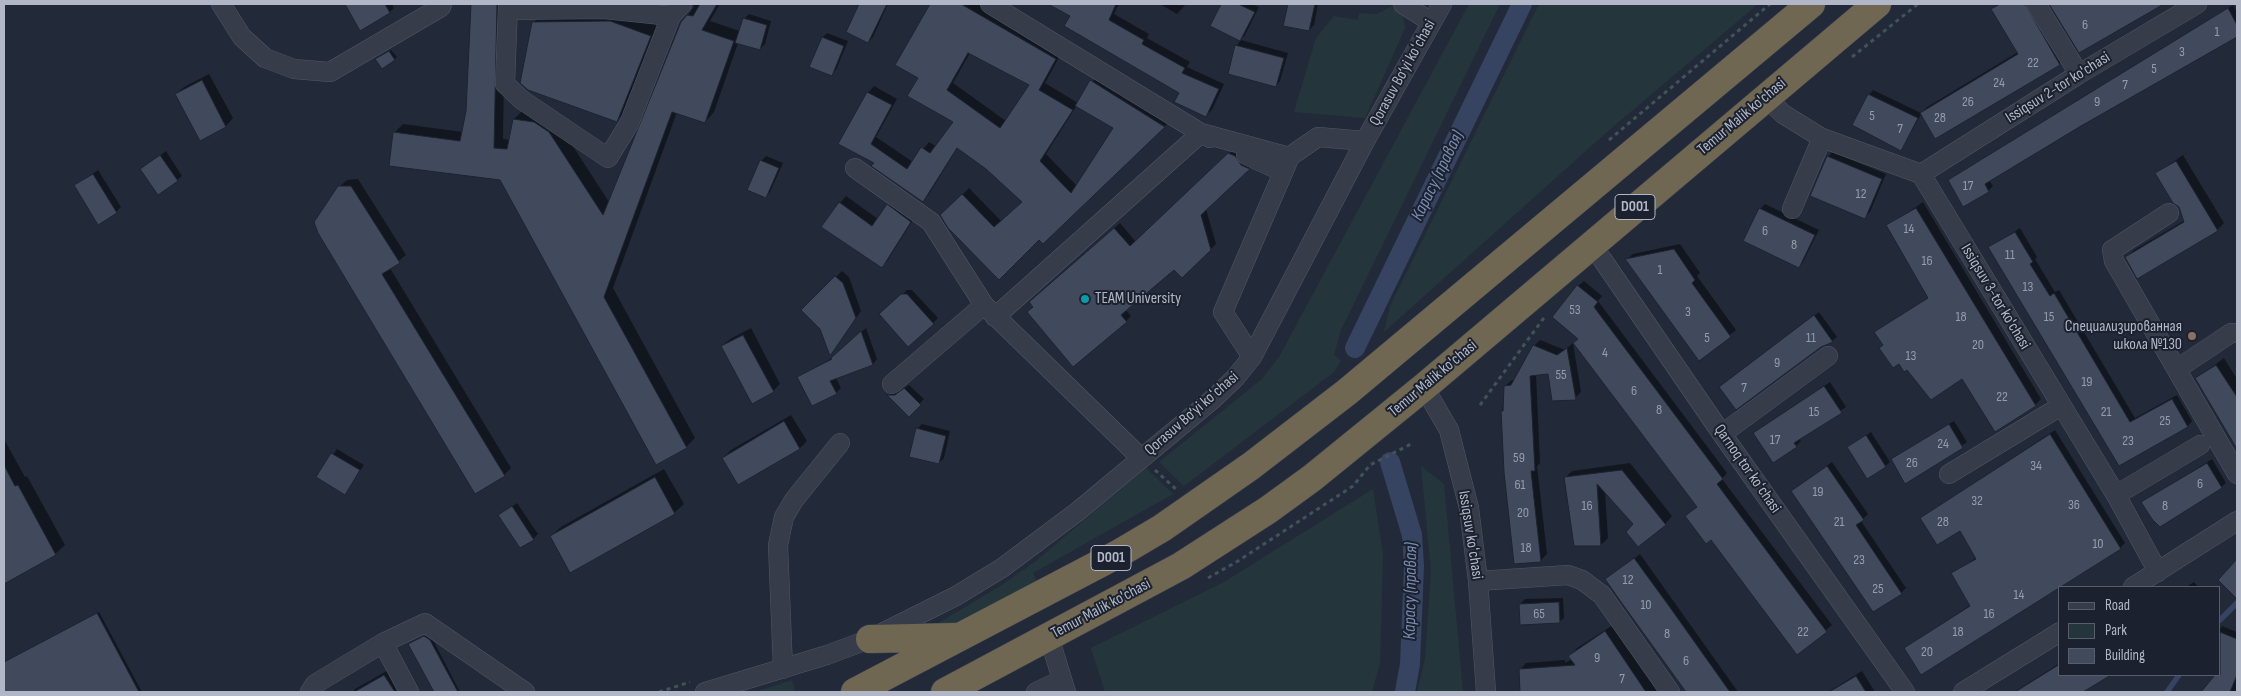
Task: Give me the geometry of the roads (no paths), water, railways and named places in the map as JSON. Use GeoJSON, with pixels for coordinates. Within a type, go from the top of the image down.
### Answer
{"type":"FeatureCollection","features":[{"type":"Feature","properties":{"kind":"highway","name":"D001"},"geometry":{"type":"LineString","coordinates":[[855,692],[1118,554],[1162,528],[1251,466],[1374,369],[1811,4]]}},
{"type":"Feature","properties":{"kind":"highway","name":"Temur Malik ko'chasi"},"geometry":{"type":"LineString","coordinates":[[945,692],[1135,592],[1225,538],[1282,499],[1362,438],[1424,387],[1877,4]]}},
{"type":"Feature","properties":{"kind":"highway"},"geometry":{"type":"LineString","coordinates":[[870,639],[962,637]]}},
{"type":"Feature","properties":{"kind":"street"},"geometry":{"type":"LineString","coordinates":[[221,4],[242,37],[265,58],[294,70],[330,72],[441,7],[442,4]]}},
{"type":"Feature","properties":{"kind":"street"},"geometry":{"type":"LineString","coordinates":[[990,4],[1201,134],[1286,165]]}},
{"type":"Feature","properties":{"kind":"street"},"geometry":{"type":"LineString","coordinates":[[1402,4],[1431,22]]}},
{"type":"Feature","properties":{"kind":"street","name":"Qorasuv Bo‘yi koʻchasi"},"geometry":{"type":"LineString","coordinates":[[701,686],[783,669],[870,639],[956,596],[1002,568],[1076,512],[1213,399],[1252,358],[1365,141],[1442,4]]}},
{"type":"Feature","properties":{"kind":"street"},"geometry":{"type":"LineString","coordinates":[[2036,4],[2079,74]]}},
{"type":"Feature","properties":{"kind":"street","name":"Issiqsuv 2-tor ko'chasi"},"geometry":{"type":"LineString","coordinates":[[1921,174],[2079,74],[2196,4]]}},
{"type":"Feature","properties":{"kind":"street"},"geometry":{"type":"LineString","coordinates":[[508,7],[677,10],[629,124],[608,158],[522,100],[505,84],[508,7]]}},
{"type":"Feature","properties":{"kind":"street"},"geometry":{"type":"LineString","coordinates":[[1766,97],[1783,114],[1822,138],[1921,174]]}},
{"type":"Feature","properties":{"kind":"street"},"geometry":{"type":"LineString","coordinates":[[892,384],[989,311],[1201,134]]}},
{"type":"Feature","properties":{"kind":"street"},"geometry":{"type":"LineString","coordinates":[[1252,358],[1223,312],[1286,165],[1318,137],[1365,141]]}},
{"type":"Feature","properties":{"kind":"street"},"geometry":{"type":"LineString","coordinates":[[1792,210],[1822,138]]}},
{"type":"Feature","properties":{"kind":"street"},"geometry":{"type":"LineString","coordinates":[[855,168],[931,222],[989,311],[1141,458]]}},
{"type":"Feature","properties":{"kind":"street","name":"Issiqsuv 3-tor ko'chasi"},"geometry":{"type":"LineString","coordinates":[[1921,174],[2116,495],[2158,572]]}},
{"type":"Feature","properties":{"kind":"street"},"geometry":{"type":"LineString","coordinates":[[2169,214],[2112,250],[2114,261],[2237,474]]}},
{"type":"Feature","properties":{"kind":"street","name":"Qarnoq tor koʻchasi"},"geometry":{"type":"LineString","coordinates":[[1590,245],[1905,692]]}},
{"type":"Feature","properties":{"kind":"street"},"geometry":{"type":"LineString","coordinates":[[2177,369],[2231,333],[2237,334]]}},
{"type":"Feature","properties":{"kind":"street"},"geometry":{"type":"LineString","coordinates":[[1722,434],[1828,356]]}},
{"type":"Feature","properties":{"kind":"street","name":"Issiqsuv koʻchasi"},"geometry":{"type":"LineString","coordinates":[[1424,387],[1449,430],[1468,508],[1478,581],[1486,692]]}},
{"type":"Feature","properties":{"kind":"street"},"geometry":{"type":"LineString","coordinates":[[1949,474],[2061,406]]}},
{"type":"Feature","properties":{"kind":"street"},"geometry":{"type":"LineString","coordinates":[[783,669],[778,545],[784,517],[794,500],[840,443]]}},
{"type":"Feature","properties":{"kind":"street"},"geometry":{"type":"LineString","coordinates":[[2116,495],[2200,445]]}},
{"type":"Feature","properties":{"kind":"street"},"geometry":{"type":"LineString","coordinates":[[2135,586],[2237,521]]}},
{"type":"Feature","properties":{"kind":"street"},"geometry":{"type":"LineString","coordinates":[[1478,581],[1568,575],[1582,580],[1602,595],[1670,692]]}},
{"type":"Feature","properties":{"kind":"street"},"geometry":{"type":"LineString","coordinates":[[310,692],[315,684],[383,643],[425,623],[525,692]]}},
{"type":"Feature","properties":{"kind":"street"},"geometry":{"type":"LineString","coordinates":[[1963,692],[2058,633]]}},
{"type":"Feature","properties":{"kind":"street"},"geometry":{"type":"LineString","coordinates":[[1036,692],[1064,686],[1049,637]]}},
{"type":"Feature","properties":{"kind":"street"},"geometry":{"type":"LineString","coordinates":[[383,643],[409,692]]}},
{"type":"Feature","properties":{"kind":"waterway","name":"Карасу (правая)"},"geometry":{"type":"LineString","coordinates":[[1355,348],[1522,4]]}},
{"type":"Feature","properties":{"kind":"waterway","name":"Карасу (правая)"},"geometry":{"type":"LineString","coordinates":[[1390,462],[1412,535],[1414,566],[1410,664],[1405,692]]}},
{"type":"Feature","properties":{"kind":"waterway"},"geometry":{"type":"LineString","coordinates":[[2221,619],[2237,603]]}},
{"type":"Feature","properties":{"kind":"waterway"},"geometry":{"type":"LineString","coordinates":[[2167,692],[2178,676]]}},
{"type":"Feature","properties":{"kind":"place","name":"TEAM University"},"geometry":{"type":"Point","coordinates":[1085,299]}},
{"type":"Feature","properties":{"kind":"place","name":"Специализированная школа №130"},"geometry":{"type":"Point","coordinates":[2192,336]}}]}
